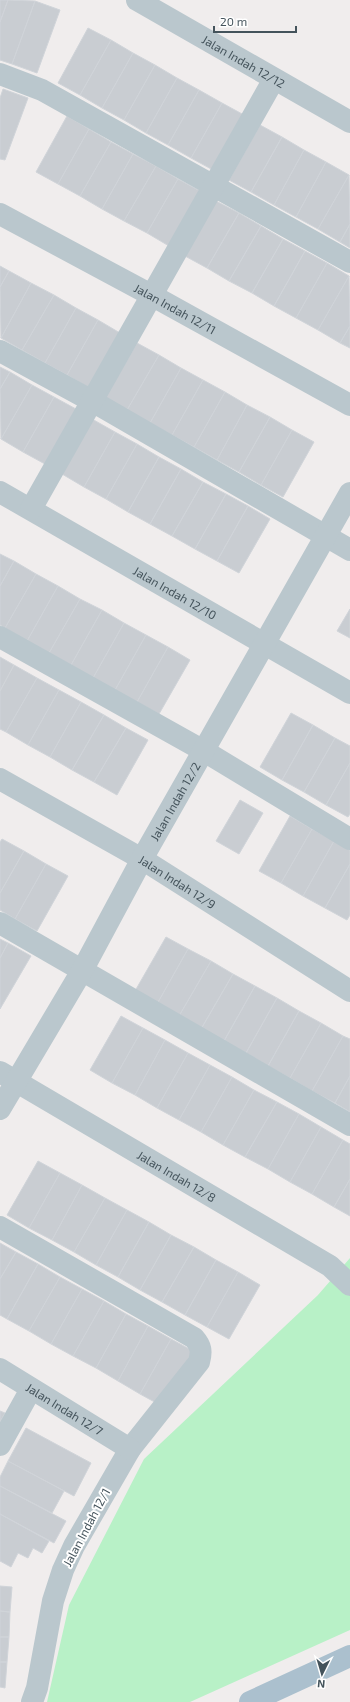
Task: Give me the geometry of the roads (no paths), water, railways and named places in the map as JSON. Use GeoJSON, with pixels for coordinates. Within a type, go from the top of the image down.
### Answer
{"type":"FeatureCollection","features":[{"type":"Feature","properties":{"kind":"main road"},"geometry":{"type":"LineString","coordinates":[[250,1702],[350,1656]]}},
{"type":"Feature","properties":{"kind":"street","name":"Jalan Indah 12/12"},"geometry":{"type":"LineString","coordinates":[[137,0],[350,122]]}},
{"type":"Feature","properties":{"kind":"street"},"geometry":{"type":"LineString","coordinates":[[0,74],[42,90],[350,262]]}},
{"type":"Feature","properties":{"kind":"street"},"geometry":{"type":"LineString","coordinates":[[31,509],[153,296],[274,79]]}},
{"type":"Feature","properties":{"kind":"street","name":"Jalan Indah 12/11"},"geometry":{"type":"LineString","coordinates":[[0,214],[153,296],[350,405]]}},
{"type":"Feature","properties":{"kind":"street"},"geometry":{"type":"LineString","coordinates":[[0,351],[92,401],[350,550]]}},
{"type":"Feature","properties":{"kind":"street","name":"Jalan Indah 12/10"},"geometry":{"type":"LineString","coordinates":[[0,492],[350,694]]}},
{"type":"Feature","properties":{"kind":"street","name":"Jalan Indah 12/2"},"geometry":{"type":"LineString","coordinates":[[0,1109],[8,1077],[83,969],[142,859],[350,493]]}},
{"type":"Feature","properties":{"kind":"street"},"geometry":{"type":"LineString","coordinates":[[0,637],[204,751],[350,839]]}},
{"type":"Feature","properties":{"kind":"street","name":"Jalan Indah 12/9"},"geometry":{"type":"LineString","coordinates":[[0,779],[142,859],[350,991]]}},
{"type":"Feature","properties":{"kind":"street"},"geometry":{"type":"LineString","coordinates":[[0,923],[83,969],[350,1125]]}},
{"type":"Feature","properties":{"kind":"street","name":"Jalan Indah 12/8"},"geometry":{"type":"LineString","coordinates":[[8,1077],[330,1266],[350,1284]]}},
{"type":"Feature","properties":{"kind":"street","name":"Jalan Indah 12/1"},"geometry":{"type":"LineString","coordinates":[[0,1227],[194,1338],[200,1344],[202,1353],[199,1362],[130,1449],[74,1546],[63,1570],[53,1601],[37,1688],[32,1702]]}},
{"type":"Feature","properties":{"kind":"street","name":"Jalan Indah 12/7"},"geometry":{"type":"LineString","coordinates":[[0,1369],[130,1449]]}},
{"type":"Feature","properties":{"kind":"street"},"geometry":{"type":"LineString","coordinates":[[0,1445],[31,1389]]}}]}
